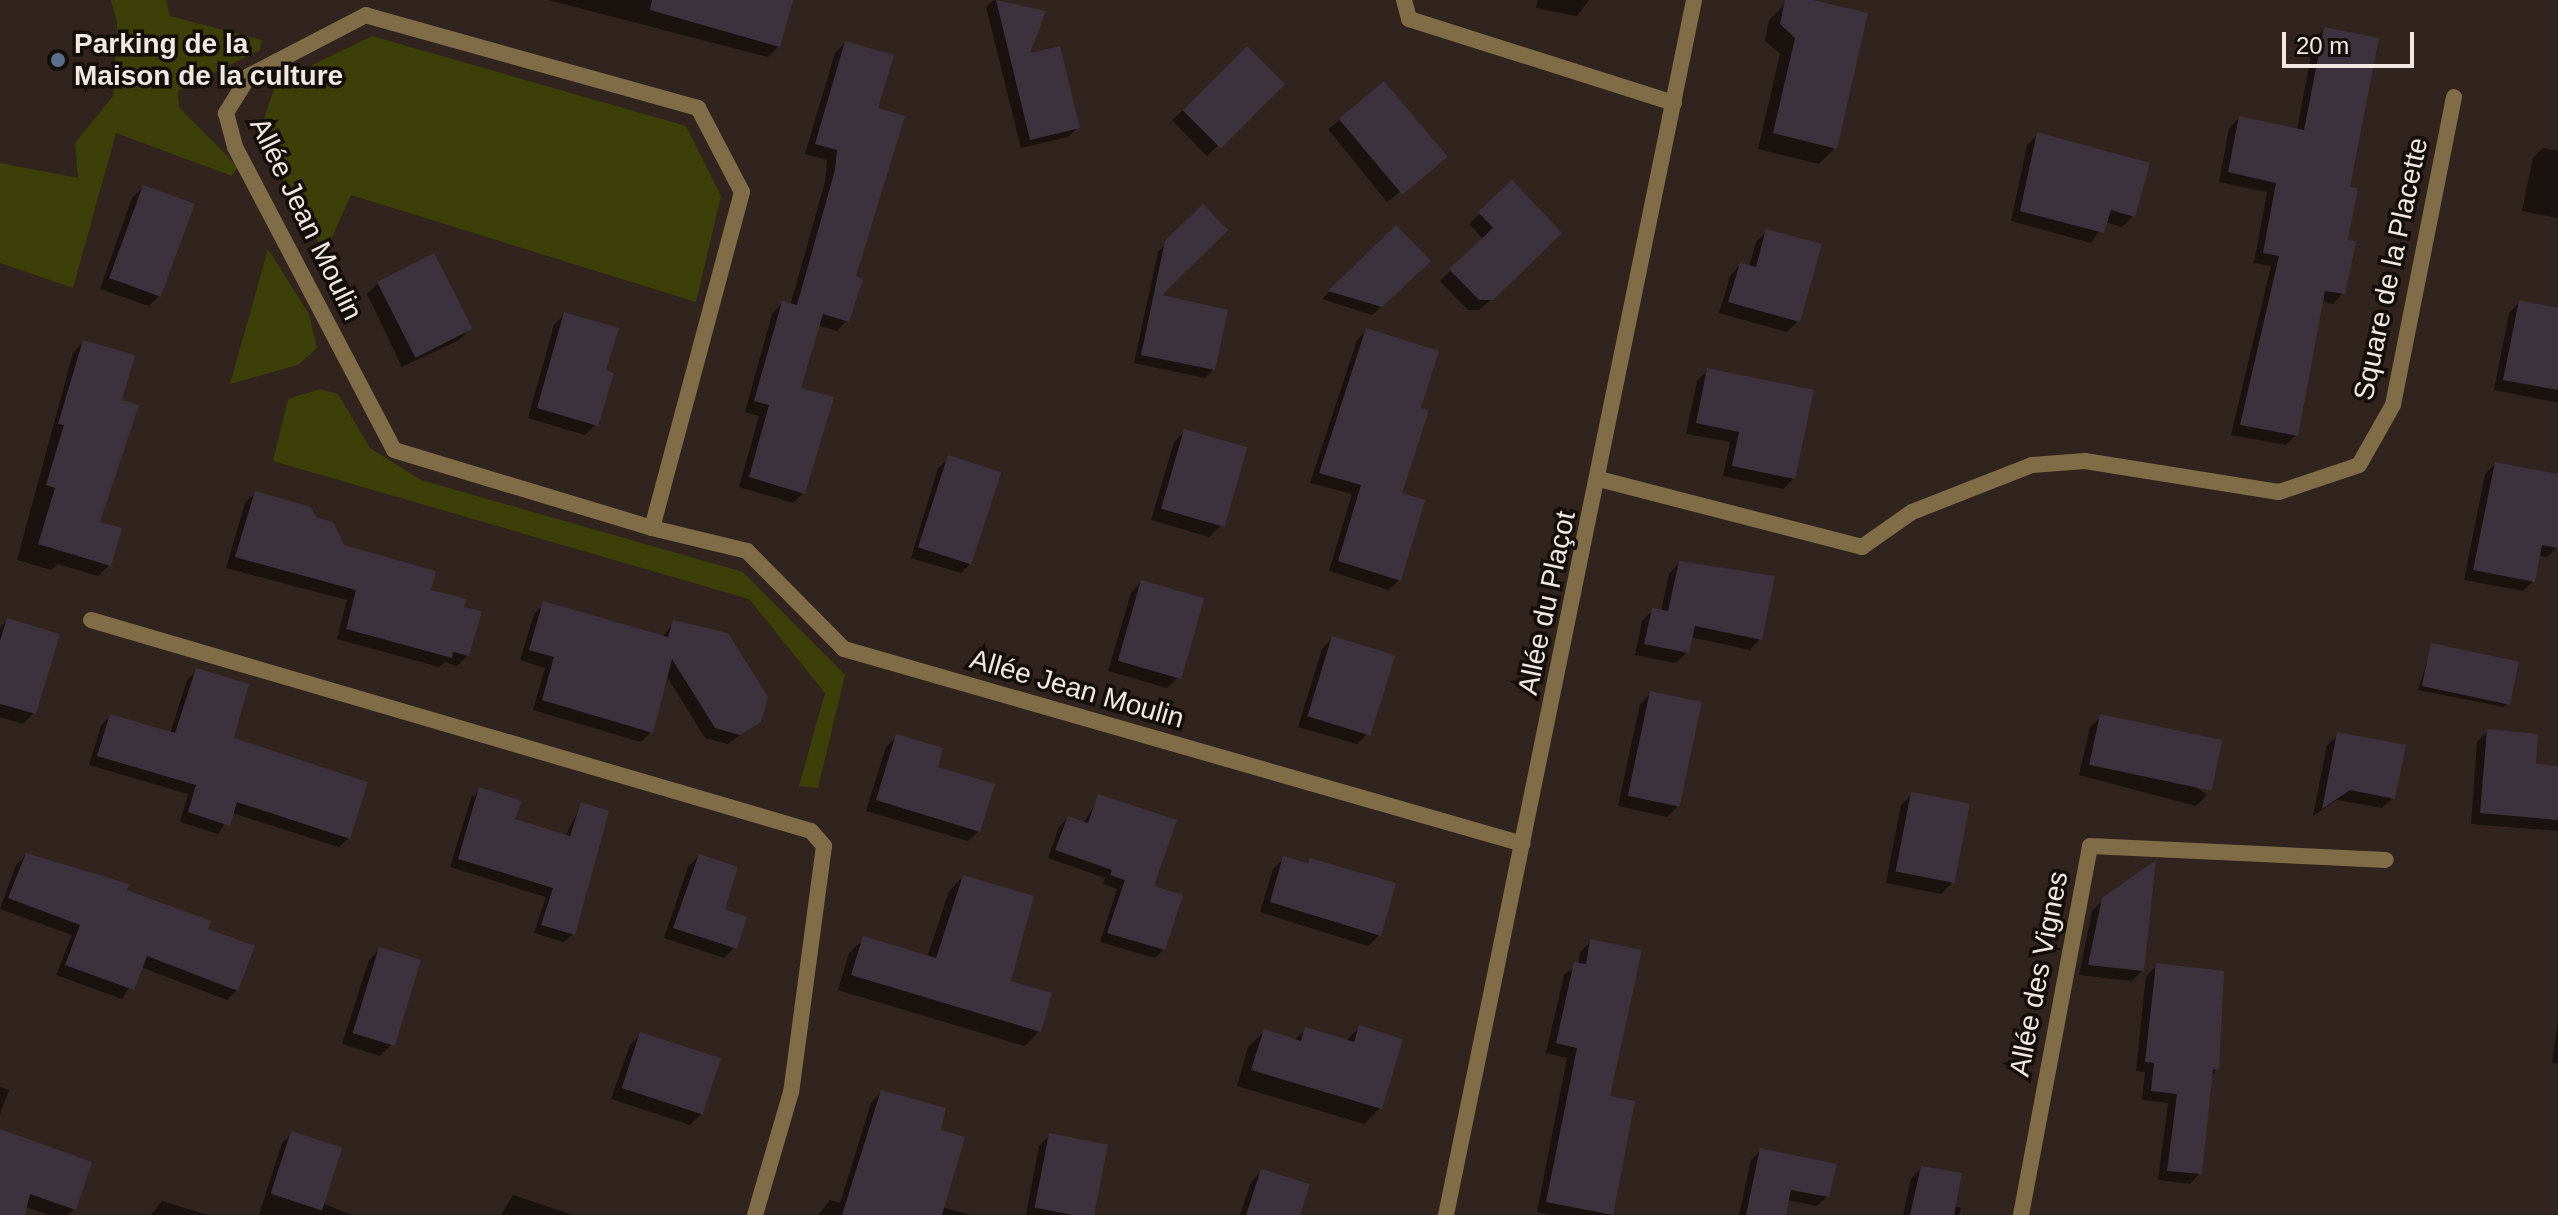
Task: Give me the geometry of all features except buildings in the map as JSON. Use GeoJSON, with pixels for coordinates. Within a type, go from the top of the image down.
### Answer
{"type":"FeatureCollection","features":[{"type":"Feature","properties":{"kind":"street"},"geometry":{"type":"LineString","coordinates":[[1404,0],[1409,19],[1674,103]]}},
{"type":"Feature","properties":{"kind":"street","name":"Allée du Plaçot"},"geometry":{"type":"LineString","coordinates":[[1446,1215],[1599,479],[1694,0]]}},
{"type":"Feature","properties":{"kind":"street","name":"Allée Jean Moulin"},"geometry":{"type":"LineString","coordinates":[[652,528],[742,192],[698,108],[366,15],[249,76],[226,113],[235,147],[394,450],[652,528],[747,551],[844,649],[1523,844]]}},
{"type":"Feature","properties":{"kind":"street","name":"Square de la Placette"},"geometry":{"type":"LineString","coordinates":[[1599,479],[1862,547],[1912,512],[2032,465],[2085,461],[2279,492],[2359,465],[2393,405],[2454,97]]}},
{"type":"Feature","properties":{"kind":"street"},"geometry":{"type":"LineString","coordinates":[[91,620],[811,831],[824,846],[791,1092],[755,1215]]}},
{"type":"Feature","properties":{"kind":"street","name":"Allée des Vignes"},"geometry":{"type":"LineString","coordinates":[[2021,1215],[2090,846],[2386,860]]}},
{"type":"Feature","properties":{"kind":"shaded area"},"geometry":{"type":"Polygon","coordinates":[[[111,0],[166,0],[170,16],[262,40],[260,50],[178,91],[179,107],[238,167],[232,176],[116,133],[73,288],[0,263],[0,163],[78,178],[75,143],[113,96],[117,23],[111,0]]]}},
{"type":"Feature","properties":{"kind":"shaded area"},"geometry":{"type":"Polygon","coordinates":[[[372,36],[686,126],[721,196],[696,302],[351,195],[325,253],[258,137],[276,83],[372,36]]]}},
{"type":"Feature","properties":{"kind":"shaded area"},"geometry":{"type":"Polygon","coordinates":[[[268,249],[309,314],[317,348],[298,365],[230,384],[268,249]]]}},
{"type":"Feature","properties":{"kind":"shaded area"},"geometry":{"type":"Polygon","coordinates":[[[320,389],[338,394],[370,448],[421,480],[743,572],[845,675],[818,788],[799,786],[825,693],[749,599],[273,461],[288,399],[320,389]]]}},
{"type":"Feature","properties":{"kind":"place","name":"Parking de la Maison de la culture"},"geometry":{"type":"Point","coordinates":[58,60]}}]}
